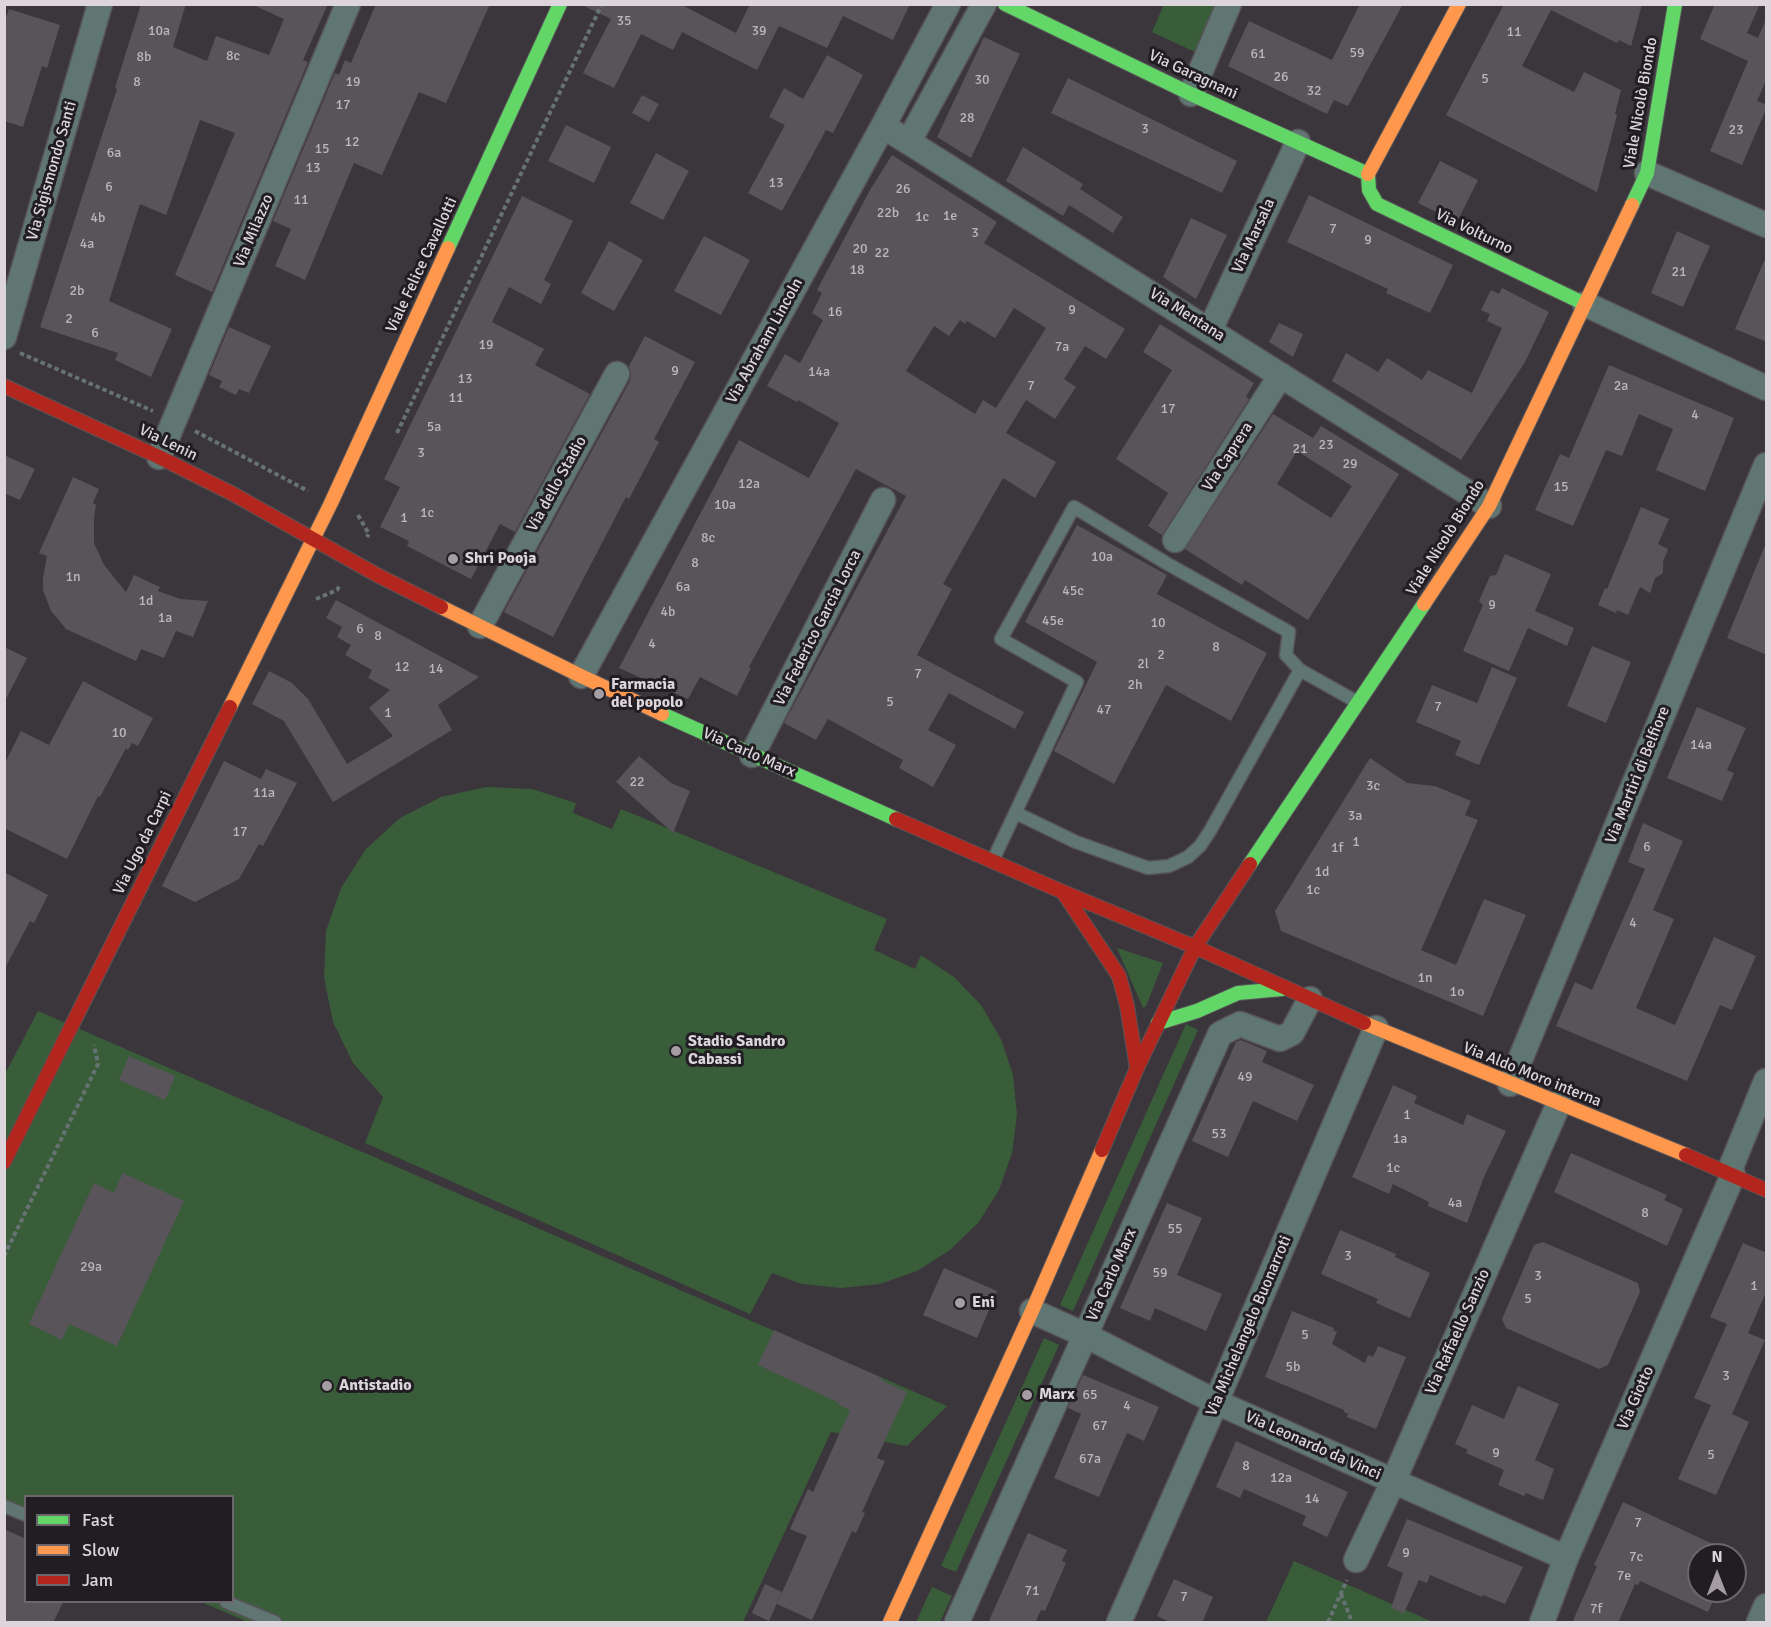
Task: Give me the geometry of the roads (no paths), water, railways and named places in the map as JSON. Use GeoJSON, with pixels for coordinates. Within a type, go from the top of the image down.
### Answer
{"type":"FeatureCollection","features":[{"type":"Feature","properties":{"kind":"street","name":"Via Sigismondo Santi"},"geometry":{"type":"LineString","coordinates":[[4,337],[100,4]]}},
{"type":"Feature","properties":{"kind":"street","name":"Via Milazzo"},"geometry":{"type":"LineString","coordinates":[[159,457],[348,4]]}},
{"type":"Feature","properties":{"kind":"street","name":"Viale Felice Cavallotti"},"geometry":{"type":"LineString","coordinates":[[312,539],[331,503],[560,4]]}},
{"type":"Feature","properties":{"kind":"street","name":"Via Abraham Lincoln"},"geometry":{"type":"LineString","coordinates":[[581,676],[948,4]]}},
{"type":"Feature","properties":{"kind":"street"},"geometry":{"type":"LineString","coordinates":[[909,141],[984,4]]}},
{"type":"Feature","properties":{"kind":"street","name":"Via Garagnani"},"geometry":{"type":"LineString","coordinates":[[1005,4],[1047,13],[1191,94],[1368,174]]}},
{"type":"Feature","properties":{"kind":"street"},"geometry":{"type":"LineString","coordinates":[[1191,94],[1229,4]]}},
{"type":"Feature","properties":{"kind":"street"},"geometry":{"type":"LineString","coordinates":[[1368,174],[1459,4]]}},
{"type":"Feature","properties":{"kind":"street","name":"Viale Nicolò Biondo"},"geometry":{"type":"LineString","coordinates":[[1195,947],[1490,506],[1647,173],[1675,4]]}},
{"type":"Feature","properties":{"kind":"street","name":"Via Mentana"},"geometry":{"type":"LineString","coordinates":[[883,126],[1490,506]]}},
{"type":"Feature","properties":{"kind":"street","name":"Via Marsala"},"geometry":{"type":"LineString","coordinates":[[1210,330],[1298,142]]}},
{"type":"Feature","properties":{"kind":"street"},"geometry":{"type":"LineString","coordinates":[[1647,173],[1767,225]]}},
{"type":"Feature","properties":{"kind":"street","name":"Via Volturno"},"geometry":{"type":"LineString","coordinates":[[1368,174],[1369,190],[1377,204],[1585,304]]}},
{"type":"Feature","properties":{"kind":"street"},"geometry":{"type":"LineString","coordinates":[[1585,304],[1767,388]]}},
{"type":"Feature","properties":{"kind":"street","name":"Via dello Stadio"},"geometry":{"type":"LineString","coordinates":[[480,626],[617,374]]}},
{"type":"Feature","properties":{"kind":"street","name":"Via Caprera"},"geometry":{"type":"LineString","coordinates":[[1175,540],[1281,375]]}},
{"type":"Feature","properties":{"kind":"street","name":"Via Lenin"},"geometry":{"type":"LineString","coordinates":[[4,386],[159,457],[233,494],[312,539]]}},
{"type":"Feature","properties":{"kind":"street","name":"Via Martiri di Belfiore"},"geometry":{"type":"LineString","coordinates":[[1510,1084],[1767,465]]}},
{"type":"Feature","properties":{"kind":"street","name":"Via Federico Garcia Lorca"},"geometry":{"type":"LineString","coordinates":[[752,755],[883,501]]}},
{"type":"Feature","properties":{"kind":"street","name":"Via Carlo Marx"},"geometry":{"type":"LineString","coordinates":[[312,539],[377,575],[581,676],[752,755],[1064,892]]}},
{"type":"Feature","properties":{"kind":"street","name":"Via Ugo da Carpi"},"geometry":{"type":"LineString","coordinates":[[4,1162],[312,539]]}},
{"type":"Feature","properties":{"kind":"street"},"geometry":{"type":"LineString","coordinates":[[1064,892],[1119,976],[1127,1006],[1137,1068]]}},
{"type":"Feature","properties":{"kind":"street","name":"Via Aldo Moro interna"},"geometry":{"type":"LineString","coordinates":[[1064,892],[1195,947],[1376,1028],[1731,1173],[1767,1190]]}},
{"type":"Feature","properties":{"kind":"street"},"geometry":{"type":"LineString","coordinates":[[890,1623],[1032,1311],[1137,1068],[1195,947]]}},
{"type":"Feature","properties":{"kind":"street"},"geometry":{"type":"LineString","coordinates":[[1158,1023],[1197,1011],[1238,993],[1286,988]]}},
{"type":"Feature","properties":{"kind":"street","name":"Via Carlo Marx"},"geometry":{"type":"LineString","coordinates":[[957,1623],[1220,1034],[1240,1023],[1280,1039],[1292,1033],[1310,999]]}},
{"type":"Feature","properties":{"kind":"street","name":"Via Michelangelo Buonarroti"},"geometry":{"type":"LineString","coordinates":[[1119,1623],[1376,1028]]}},
{"type":"Feature","properties":{"kind":"street","name":"Via Giotto"},"geometry":{"type":"LineString","coordinates":[[1542,1623],[1566,1558],[1731,1173],[1767,1081]]}},
{"type":"Feature","properties":{"kind":"street","name":"Via Raffaello Sanzio"},"geometry":{"type":"LineString","coordinates":[[1356,1560],[1393,1482],[1559,1103]]}},
{"type":"Feature","properties":{"kind":"street","name":"Via Leonardo da Vinci"},"geometry":{"type":"LineString","coordinates":[[1032,1311],[1085,1335],[1216,1402],[1566,1558]]}},
{"type":"Feature","properties":{"kind":"street"},"geometry":{"type":"LineString","coordinates":[[1760,1623],[1767,1606]]}},
{"type":"Feature","properties":{"kind":"lane"},"geometry":{"type":"LineString","coordinates":[[993,861],[1077,682],[1001,639],[1074,507],[1166,563],[1289,632],[1286,655],[1300,670],[1358,703]]}},
{"type":"Feature","properties":{"kind":"lane"},"geometry":{"type":"LineString","coordinates":[[1016,813],[1076,842],[1148,868],[1169,866],[1188,857],[1200,846],[1210,831],[1300,670]]}},
{"type":"Feature","properties":{"kind":"lane"},"geometry":{"type":"LineString","coordinates":[[4,1506],[24,1514]]}},
{"type":"Feature","properties":{"kind":"lane"},"geometry":{"type":"LineString","coordinates":[[228,1603],[275,1623]]}},
{"type":"Feature","properties":{"kind":"place","name":"Shri Pooja"},"geometry":{"type":"Point","coordinates":[453,559]}},
{"type":"Feature","properties":{"kind":"place","name":"Farmacia del popolo"},"geometry":{"type":"Point","coordinates":[599,694]}},
{"type":"Feature","properties":{"kind":"place","name":"Stadio Sandro Cabassi"},"geometry":{"type":"Point","coordinates":[676,1051]}},
{"type":"Feature","properties":{"kind":"place","name":"Eni"},"geometry":{"type":"Point","coordinates":[960,1303]}},
{"type":"Feature","properties":{"kind":"place","name":"Antistadio"},"geometry":{"type":"Point","coordinates":[327,1386]}},
{"type":"Feature","properties":{"kind":"place","name":"Marx"},"geometry":{"type":"Point","coordinates":[1027,1395]}}]}
